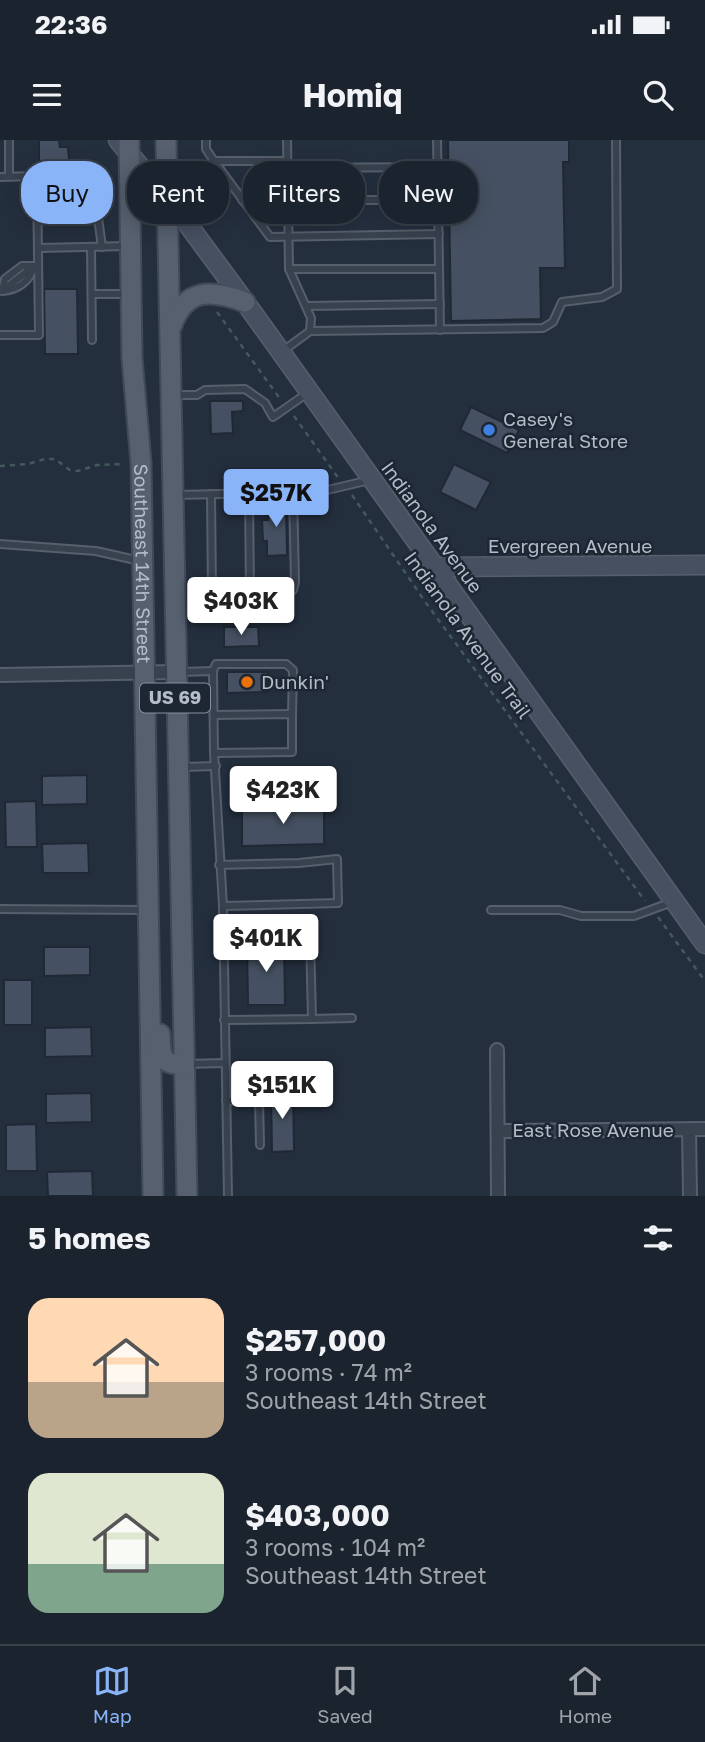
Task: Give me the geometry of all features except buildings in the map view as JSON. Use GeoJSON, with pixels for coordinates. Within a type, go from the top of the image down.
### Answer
{"type":"FeatureCollection","features":[{"type":"Feature","properties":{"kind":"main road","name":"Southeast 14th Street"},"geometry":{"type":"LineString","coordinates":[[166,140],[166,161]]}},
{"type":"Feature","properties":{"kind":"main road","name":"Southeast 14th Street"},"geometry":{"type":"LineString","coordinates":[[126,145],[132,358],[141,463],[153,1196]]}},
{"type":"Feature","properties":{"kind":"main road","name":"Indianola Avenue"},"geometry":{"type":"LineString","coordinates":[[126,145],[138,161]]}},
{"type":"Feature","properties":{"kind":"main road","name":"Southeast 14th Street"},"geometry":{"type":"LineString","coordinates":[[168,224],[187,1196]]}},
{"type":"Feature","properties":{"kind":"main road","name":"Indianola Avenue"},"geometry":{"type":"LineString","coordinates":[[185,224],[245,302],[705,944]]}},
{"type":"Feature","properties":{"kind":"main road"},"geometry":{"type":"LineString","coordinates":[[171,329],[181,306],[198,295],[219,294],[245,302]]}},
{"type":"Feature","properties":{"kind":"main road","name":"Evergreen Avenue"},"geometry":{"type":"LineString","coordinates":[[436,567],[705,565]]}},
{"type":"Feature","properties":{"kind":"main road"},"geometry":{"type":"LineString","coordinates":[[148,940],[156,959],[160,985],[161,1053],[166,1062],[184,1064]]}},
{"type":"Feature","properties":{"kind":"street"},"geometry":{"type":"LineString","coordinates":[[0,675],[175,672]]}},
{"type":"Feature","properties":{"kind":"street"},"geometry":{"type":"LineString","coordinates":[[496,1050],[498,1196]]}},
{"type":"Feature","properties":{"kind":"street"},"geometry":{"type":"LineString","coordinates":[[689,1129],[690,1196]]}},
{"type":"Feature","properties":{"kind":"street","name":"East Rose Avenue"},"geometry":{"type":"LineString","coordinates":[[498,1131],[705,1129]]}},
{"type":"Feature","properties":{"kind":"lane"},"geometry":{"type":"LineString","coordinates":[[9,140],[9,176]]}},
{"type":"Feature","properties":{"kind":"lane"},"geometry":{"type":"LineString","coordinates":[[206,140],[206,149],[214,161]]}},
{"type":"Feature","properties":{"kind":"lane"},"geometry":{"type":"LineString","coordinates":[[286,140],[287,161]]}},
{"type":"Feature","properties":{"kind":"lane"},"geometry":{"type":"LineString","coordinates":[[437,140],[438,161]]}},
{"type":"Feature","properties":{"kind":"lane"},"geometry":{"type":"LineString","coordinates":[[281,353],[310,331],[543,328],[553,322],[562,302],[602,297],[617,289],[615,140]]}},
{"type":"Feature","properties":{"kind":"lane"},"geometry":{"type":"LineString","coordinates":[[0,177],[21,176]]}},
{"type":"Feature","properties":{"kind":"lane"},"geometry":{"type":"LineString","coordinates":[[229,182],[270,237],[439,234]]}},
{"type":"Feature","properties":{"kind":"lane"},"geometry":{"type":"LineString","coordinates":[[0,335],[38,335],[36,265],[38,224]]}},
{"type":"Feature","properties":{"kind":"lane"},"geometry":{"type":"LineString","coordinates":[[99,224],[102,247]]}},
{"type":"Feature","properties":{"kind":"lane"},"geometry":{"type":"LineString","coordinates":[[288,224],[289,269],[307,306],[311,318],[310,331]]}},
{"type":"Feature","properties":{"kind":"lane"},"geometry":{"type":"LineString","coordinates":[[439,224],[440,330]]}},
{"type":"Feature","properties":{"kind":"lane"},"geometry":{"type":"LineString","coordinates":[[39,248],[130,246]]}},
{"type":"Feature","properties":{"kind":"lane"},"geometry":{"type":"LineString","coordinates":[[91,247],[92,340]]}},
{"type":"Feature","properties":{"kind":"lane"},"geometry":{"type":"LineString","coordinates":[[1,293],[36,265]]}},
{"type":"Feature","properties":{"kind":"lane"},"geometry":{"type":"LineString","coordinates":[[289,269],[439,269]]}},
{"type":"Feature","properties":{"kind":"lane"},"geometry":{"type":"LineString","coordinates":[[92,294],[131,293]]}},
{"type":"Feature","properties":{"kind":"lane"},"geometry":{"type":"LineString","coordinates":[[307,306],[440,304]]}},
{"type":"Feature","properties":{"kind":"lane"},"geometry":{"type":"LineString","coordinates":[[172,395],[197,395],[205,390],[245,389],[265,403],[273,417],[309,392]]}},
{"type":"Feature","properties":{"kind":"lane"},"geometry":{"type":"LineString","coordinates":[[173,495],[319,492],[372,480]]}},
{"type":"Feature","properties":{"kind":"lane"},"geometry":{"type":"LineString","coordinates":[[211,494],[212,592],[284,595],[293,590],[295,582],[293,493]]}},
{"type":"Feature","properties":{"kind":"lane"},"geometry":{"type":"LineString","coordinates":[[249,494],[250,592]]}},
{"type":"Feature","properties":{"kind":"lane"},"geometry":{"type":"LineString","coordinates":[[0,544],[96,551],[142,562]]}},
{"type":"Feature","properties":{"kind":"lane"},"geometry":{"type":"LineString","coordinates":[[214,752],[292,752],[293,670],[286,664],[216,664],[213,671],[214,752],[224,937],[228,1196]]}},
{"type":"Feature","properties":{"kind":"lane"},"geometry":{"type":"LineString","coordinates":[[175,672],[213,671]]}},
{"type":"Feature","properties":{"kind":"lane"},"geometry":{"type":"LineString","coordinates":[[214,715],[292,714]]}},
{"type":"Feature","properties":{"kind":"lane"},"geometry":{"type":"LineString","coordinates":[[177,767],[216,766]]}},
{"type":"Feature","properties":{"kind":"lane"},"geometry":{"type":"LineString","coordinates":[[219,865],[337,859],[338,903],[223,906]]}},
{"type":"Feature","properties":{"kind":"lane"},"geometry":{"type":"LineString","coordinates":[[491,910],[560,910],[581,916],[634,916],[674,902]]}},
{"type":"Feature","properties":{"kind":"lane"},"geometry":{"type":"LineString","coordinates":[[0,909],[148,910]]}},
{"type":"Feature","properties":{"kind":"lane"},"geometry":{"type":"LineString","coordinates":[[224,937],[310,936],[312,1019]]}},
{"type":"Feature","properties":{"kind":"lane"},"geometry":{"type":"LineString","coordinates":[[224,1020],[352,1018]]}},
{"type":"Feature","properties":{"kind":"lane"},"geometry":{"type":"LineString","coordinates":[[184,1064],[225,1063]]}},
{"type":"Feature","properties":{"kind":"lane"},"geometry":{"type":"LineString","coordinates":[[226,1101],[259,1100],[260,1145]]}},
{"type":"Feature","properties":{"kind":"path","name":"Indianola Avenue Trail"},"geometry":{"type":"LineString","coordinates":[[214,309],[345,487],[426,603],[705,981]]}},
{"type":"Feature","properties":{"kind":"path"},"geometry":{"type":"LineString","coordinates":[[0,466],[19,466],[55,459],[70,470],[78,471],[97,465],[141,463]]}},
{"type":"Feature","properties":{"kind":"place","name":"Casey's General Store"},"geometry":{"type":"Point","coordinates":[489,430]}},
{"type":"Feature","properties":{"kind":"place","name":"Dunkin'"},"geometry":{"type":"Point","coordinates":[247,682]}}]}
